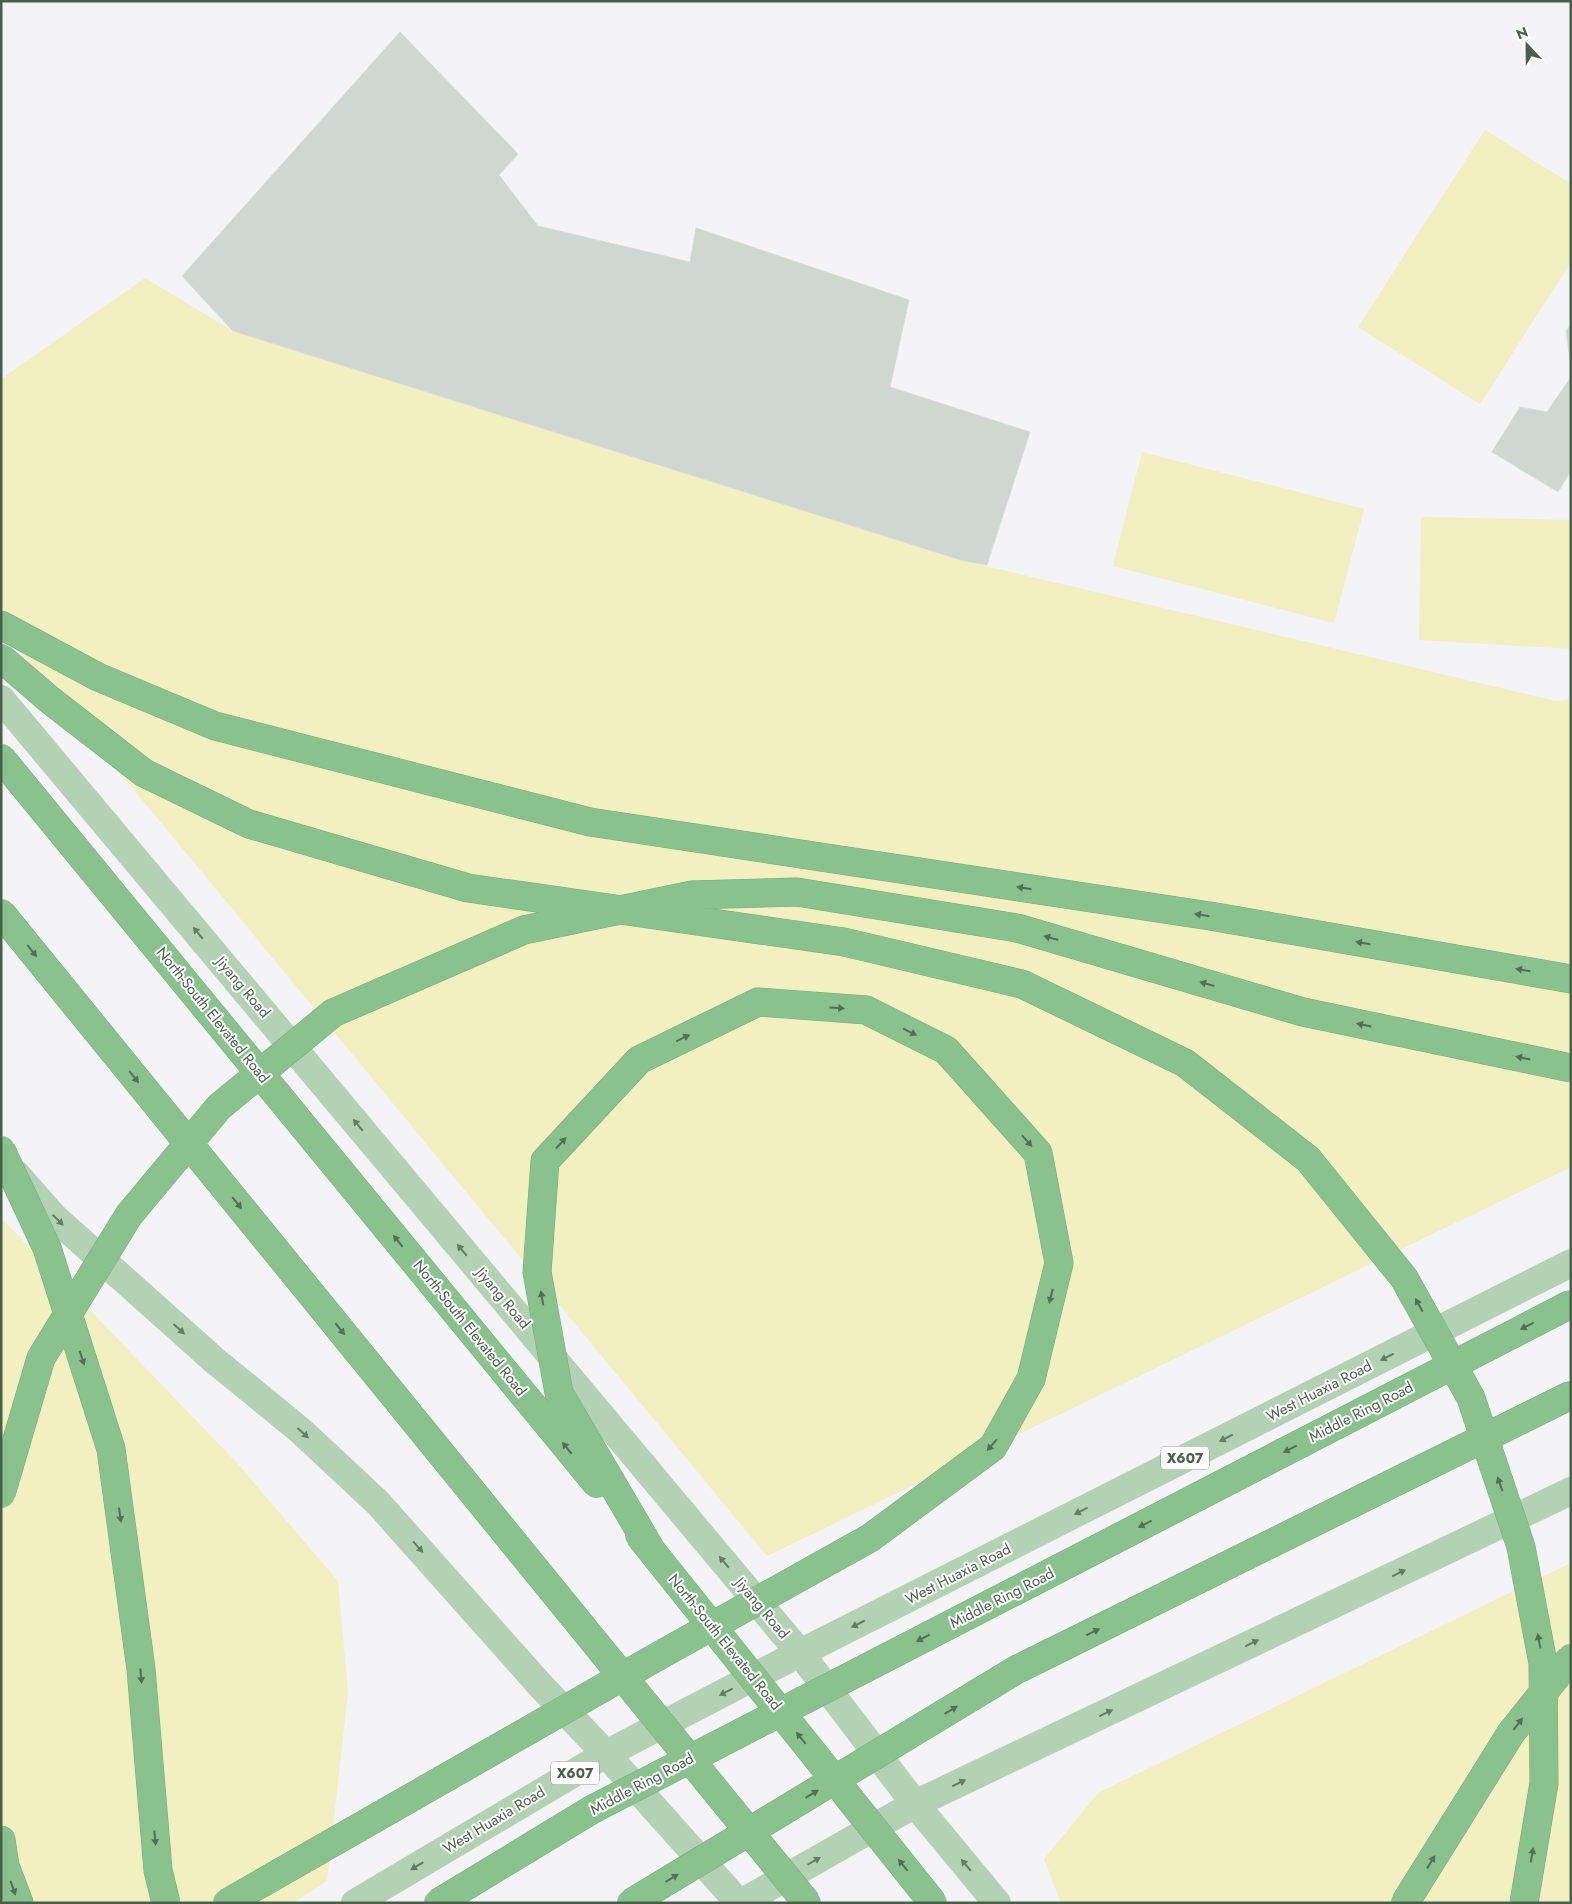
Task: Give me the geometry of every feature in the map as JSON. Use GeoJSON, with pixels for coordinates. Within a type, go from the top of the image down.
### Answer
{"type":"FeatureCollection","features":[{"type":"Feature","properties":{"kind":"highway"},"geometry":{"type":"LineString","coordinates":[[1,625],[98,677],[215,726],[590,822],[1210,916],[1571,978]]}},
{"type":"Feature","properties":{"kind":"highway"},"geometry":{"type":"LineString","coordinates":[[1,658],[50,700],[144,773],[249,824],[468,888],[844,942],[1022,984],[1186,1063],[1308,1159],[1404,1278],[1471,1398],[1522,1547],[1543,1663],[1544,1773],[1544,1783],[1524,1903]]}},
{"type":"Feature","properties":{"kind":"highway","name":"North-South Elevated Road"},"geometry":{"type":"LineString","coordinates":[[1,758],[650,1548],[933,1903]]}},
{"type":"Feature","properties":{"kind":"highway"},"geometry":{"type":"LineString","coordinates":[[1,1494],[41,1358],[129,1215],[219,1107],[333,1013],[524,930],[692,895],[797,892],[1017,928],[1303,1012],[1571,1068]]}},
{"type":"Feature","properties":{"kind":"highway"},"geometry":{"type":"LineString","coordinates":[[1,913],[807,1903]]}},
{"type":"Feature","properties":{"kind":"highway"},"geometry":{"type":"LineString","coordinates":[[227,1903],[662,1654],[870,1538],[993,1447],[1031,1379],[1059,1264],[1038,1153],[946,1050],[866,1010],[758,1002],[639,1060],[544,1161],[537,1272],[559,1392],[650,1548]]}},
{"type":"Feature","properties":{"kind":"highway"},"geometry":{"type":"LineString","coordinates":[[1,1150],[47,1248],[111,1449],[140,1669],[158,1870],[166,1903]]}},
{"type":"Feature","properties":{"kind":"highway","name":"Middle Ring Road"},"geometry":{"type":"LineString","coordinates":[[438,1903],[593,1809],[1571,1304]]}},
{"type":"Feature","properties":{"kind":"highway"},"geometry":{"type":"LineString","coordinates":[[631,1903],[1016,1670],[1571,1395]]}},
{"type":"Feature","properties":{"kind":"highway"},"geometry":{"type":"LineString","coordinates":[[1405,1903],[1511,1733],[1571,1658]]}},
{"type":"Feature","properties":{"kind":"highway"},"geometry":{"type":"LineString","coordinates":[[1,1840],[6,1866],[19,1903]]}},
{"type":"Feature","properties":{"kind":"main road","name":"Jiyang Road"},"geometry":{"type":"LineString","coordinates":[[1,699],[800,1653],[915,1804],[996,1903]]}},
{"type":"Feature","properties":{"kind":"main road"},"geometry":{"type":"LineString","coordinates":[[1,1158],[55,1218],[214,1360],[300,1431],[378,1503],[540,1685],[606,1754],[740,1903],[915,1804],[1571,1491]]}},
{"type":"Feature","properties":{"kind":"main road","name":"West Huaxia Road"},"geometry":{"type":"LineString","coordinates":[[355,1903],[606,1754],[800,1653],[1571,1263]]}},
{"type":"Feature","properties":{"kind":"shaded area"},"geometry":{"type":"Polygon","coordinates":[[[1485,130],[1571,184],[1571,262],[1480,404],[1358,327],[1485,130]]]}},
{"type":"Feature","properties":{"kind":"shaded area"},"geometry":{"type":"Polygon","coordinates":[[[145,278],[233,331],[964,561],[1556,701],[1571,699],[1571,1167],[767,1556],[1,629],[1,379],[145,278]]]}},
{"type":"Feature","properties":{"kind":"shaded area"},"geometry":{"type":"Polygon","coordinates":[[[1142,452],[1364,509],[1334,623],[1113,566],[1142,452]]]}},
{"type":"Feature","properties":{"kind":"shaded area"},"geometry":{"type":"Polygon","coordinates":[[[1421,517],[1571,520],[1571,649],[1419,640],[1421,517]]]}},
{"type":"Feature","properties":{"kind":"shaded area"},"geometry":{"type":"Polygon","coordinates":[[[1,1218],[236,1462],[338,1581],[348,1693],[327,1881],[293,1903],[1,1903],[1,1218]]]}},
{"type":"Feature","properties":{"kind":"shaded area"},"geometry":{"type":"Polygon","coordinates":[[[1571,1563],[1571,1903],[1061,1903],[1044,1859],[1098,1793],[1571,1563]]]}},
{"type":"Feature","properties":{"kind":"building"},"geometry":{"type":"Polygon","coordinates":[[[400,32],[518,154],[499,175],[538,226],[690,262],[696,228],[909,300],[890,387],[1030,432],[987,565],[964,561],[233,331],[182,276],[400,32]]]}},
{"type":"Feature","properties":{"kind":"building"},"geometry":{"type":"Polygon","coordinates":[[[1571,324],[1571,365],[1566,331],[1571,324]]]}},
{"type":"Feature","properties":{"kind":"building"},"geometry":{"type":"Polygon","coordinates":[[[1571,377],[1571,470],[1558,492],[1492,452],[1520,407],[1547,412],[1571,377]]]}}]}
